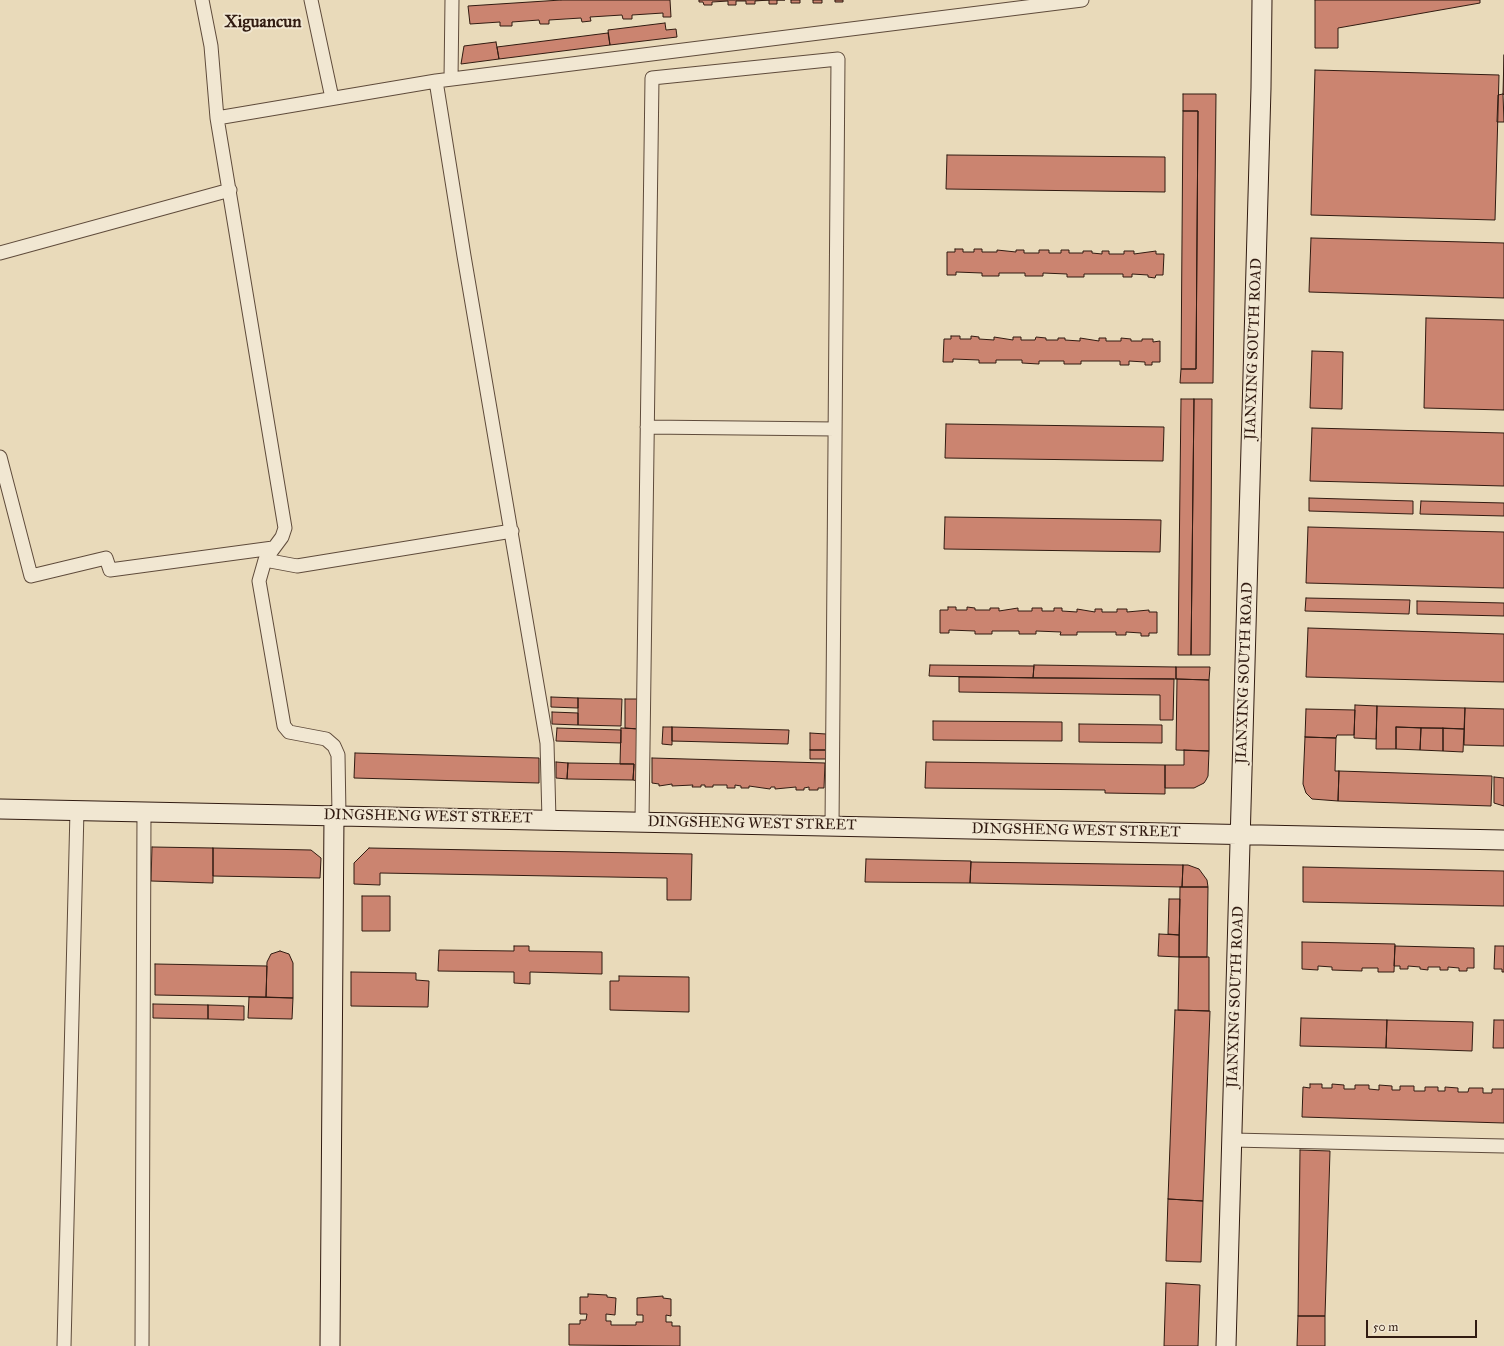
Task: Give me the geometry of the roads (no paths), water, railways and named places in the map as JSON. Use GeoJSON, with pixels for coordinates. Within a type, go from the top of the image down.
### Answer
{"type":"FeatureCollection","features":[{"type":"Feature","properties":{"kind":"street"},"geometry":{"type":"LineString","coordinates":[[202,0],[211,46],[218,118],[285,528],[282,537],[265,560],[259,581],[284,726],[289,732],[326,739],[334,746],[338,755],[330,1346]]}},
{"type":"Feature","properties":{"kind":"street"},"geometry":{"type":"LineString","coordinates":[[311,0],[332,98]]}},
{"type":"Feature","properties":{"kind":"street"},"geometry":{"type":"LineString","coordinates":[[451,79],[452,0]]}},
{"type":"Feature","properties":{"kind":"street"},"geometry":{"type":"LineString","coordinates":[[218,118],[436,81],[1082,0]]}},
{"type":"Feature","properties":{"kind":"street","name":"JIANXING SOUTH ROAD"},"geometry":{"type":"LineString","coordinates":[[1226,1346],[1261,88],[1262,0]]}},
{"type":"Feature","properties":{"kind":"street"},"geometry":{"type":"LineString","coordinates":[[642,822],[652,78],[838,59],[832,826]]}},
{"type":"Feature","properties":{"kind":"street"},"geometry":{"type":"LineString","coordinates":[[436,81],[464,256],[547,743],[549,820]]}},
{"type":"Feature","properties":{"kind":"street"},"geometry":{"type":"LineString","coordinates":[[0,253],[230,190]]}},
{"type":"Feature","properties":{"kind":"street"},"geometry":{"type":"LineString","coordinates":[[648,427],[835,429]]}},
{"type":"Feature","properties":{"kind":"street"},"geometry":{"type":"LineString","coordinates":[[0,457],[31,576],[106,558],[110,570],[273,548]]}},
{"type":"Feature","properties":{"kind":"street"},"geometry":{"type":"LineString","coordinates":[[265,560],[298,566],[512,531]]}},
{"type":"Feature","properties":{"kind":"street","name":"DINGSHENG WEST STREET"},"geometry":{"type":"LineString","coordinates":[[0,809],[1504,840]]}},
{"type":"Feature","properties":{"kind":"street"},"geometry":{"type":"LineString","coordinates":[[64,1346],[77,810]]}},
{"type":"Feature","properties":{"kind":"street"},"geometry":{"type":"LineString","coordinates":[[142,1346],[144,811]]}},
{"type":"Feature","properties":{"kind":"street"},"geometry":{"type":"LineString","coordinates":[[1232,1140],[1504,1146]]}},
{"type":"Feature","properties":{"kind":"district","name":"Xiguancun"},"geometry":{"type":"Point","coordinates":[263,23]}}]}
